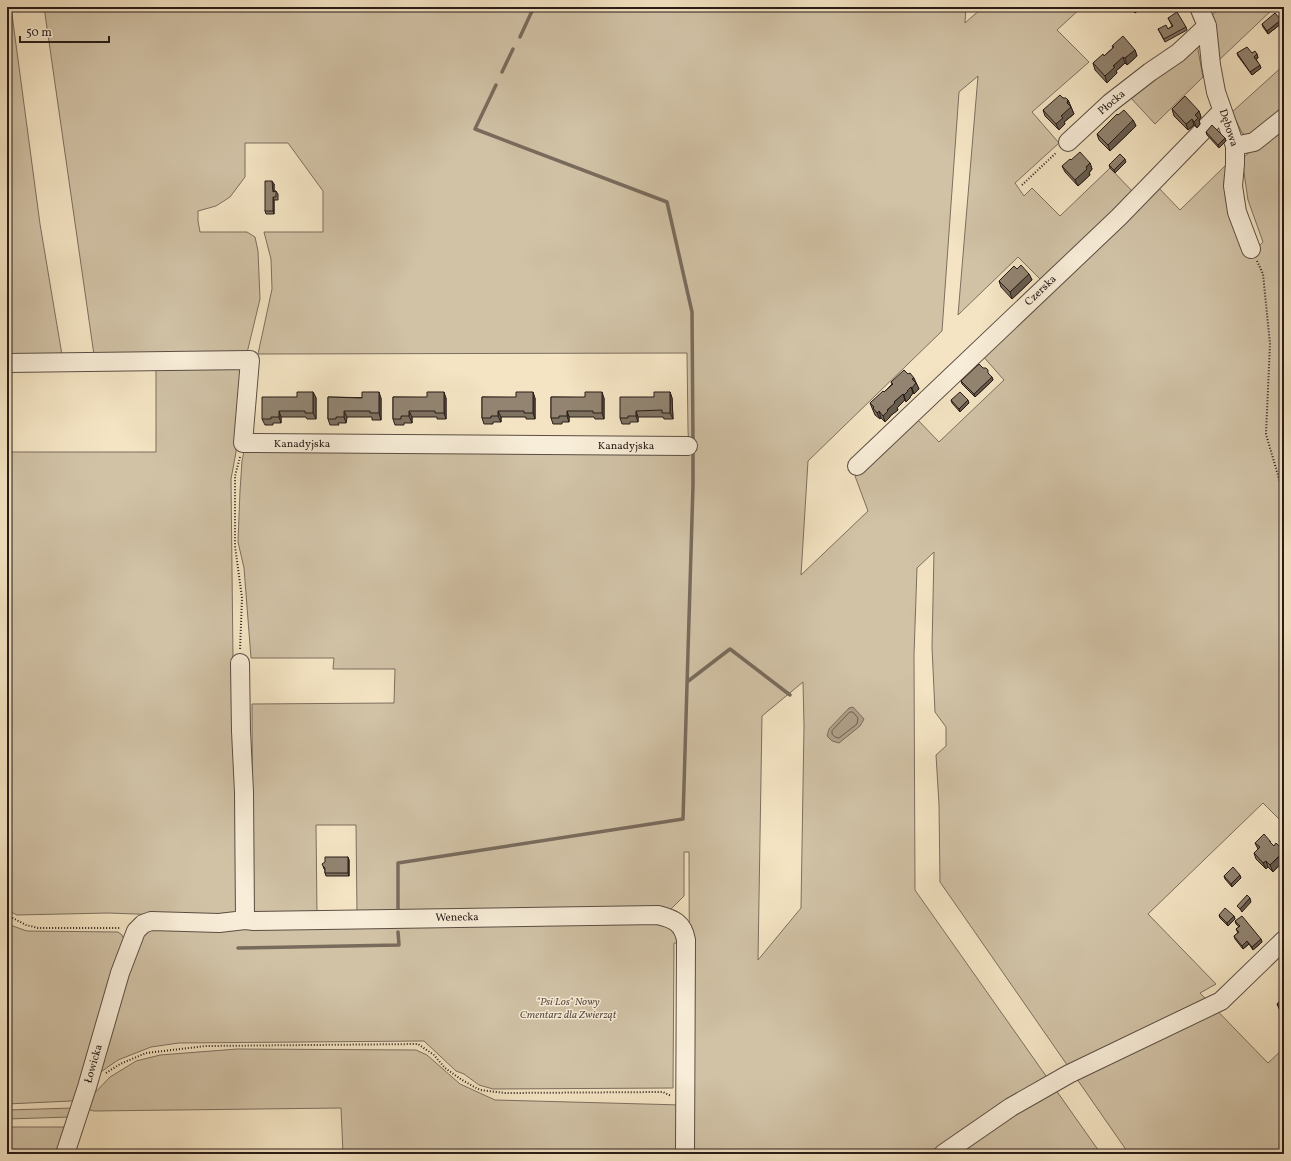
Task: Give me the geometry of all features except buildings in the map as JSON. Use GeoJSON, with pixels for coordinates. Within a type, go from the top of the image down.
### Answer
{"type":"FeatureCollection","features":[{"type":"Feature","properties":{"kind":"street","name":"Dębowa"},"geometry":{"type":"LineString","coordinates":[[1199,7],[1207,26],[1211,65],[1216,92],[1235,146],[1234,193],[1237,212],[1251,249]]}},
{"type":"Feature","properties":{"kind":"street","name":"Płocka"},"geometry":{"type":"LineString","coordinates":[[1068,142],[1110,103],[1150,72],[1178,53],[1207,26]]}},
{"type":"Feature","properties":{"kind":"street","name":"Czerska"},"geometry":{"type":"LineString","coordinates":[[857,466],[1119,217],[1222,111]]}},
{"type":"Feature","properties":{"kind":"street"},"geometry":{"type":"LineString","coordinates":[[1235,146],[1254,142],[1284,118]]}},
{"type":"Feature","properties":{"kind":"street"},"geometry":{"type":"LineString","coordinates":[[7,363],[250,360],[243,443]]}},
{"type":"Feature","properties":{"kind":"street","name":"Kanadyjska"},"geometry":{"type":"LineString","coordinates":[[243,443],[688,446]]}},
{"type":"Feature","properties":{"kind":"street"},"geometry":{"type":"LineString","coordinates":[[240,663],[244,792],[245,920]]}},
{"type":"Feature","properties":{"kind":"street","name":"Wenecka"},"geometry":{"type":"LineString","coordinates":[[136,931],[143,924],[151,921],[219,922],[245,920],[658,915],[669,918],[676,921],[683,929],[686,940],[685,1098]]}},
{"type":"Feature","properties":{"kind":"street","name":"Łowicka"},"geometry":{"type":"LineString","coordinates":[[66,1154],[120,973],[136,931]]}},
{"type":"Feature","properties":{"kind":"street"},"geometry":{"type":"LineString","coordinates":[[944,1154],[1011,1107],[1069,1074],[1221,1001],[1284,940]]}},
{"type":"Feature","properties":{"kind":"street"},"geometry":{"type":"LineString","coordinates":[[685,1098],[685,1154]]}},
{"type":"Feature","properties":{"kind":"path"},"geometry":{"type":"LineString","coordinates":[[1022,185],[1068,142]]}},
{"type":"Feature","properties":{"kind":"path"},"geometry":{"type":"LineString","coordinates":[[1251,249],[1263,274],[1270,344],[1266,434],[1284,496]]}},
{"type":"Feature","properties":{"kind":"path"},"geometry":{"type":"LineString","coordinates":[[240,663],[242,598],[235,546],[235,476],[243,443]]}},
{"type":"Feature","properties":{"kind":"path"},"geometry":{"type":"LineString","coordinates":[[7,916],[26,925],[38,928],[117,928],[136,931]]}},
{"type":"Feature","properties":{"kind":"path"},"geometry":{"type":"LineString","coordinates":[[87,1087],[120,1064],[146,1053],[206,1046],[418,1044],[434,1055],[445,1068],[480,1090],[505,1093],[663,1092],[672,1096],[685,1098]]}},
{"type":"Feature","properties":{"kind":"green space"},"geometry":{"type":"Polygon","coordinates":[[[7,7],[11,7],[40,224],[62,355],[7,355],[7,7]]]}},
{"type":"Feature","properties":{"kind":"green space"},"geometry":{"type":"Polygon","coordinates":[[[44,7],[966,7],[965,23],[983,7],[1082,7],[1057,30],[1089,62],[1032,112],[1059,143],[1015,183],[1024,196],[1032,188],[1060,216],[1110,168],[1134,193],[1043,282],[1018,257],[958,315],[978,76],[959,92],[942,331],[808,461],[801,575],[868,511],[855,476],[915,417],[939,442],[1004,380],[981,354],[1156,185],[1180,210],[1230,161],[1224,181],[1226,196],[1247,258],[1263,242],[1248,200],[1242,159],[1284,120],[1284,824],[1263,803],[1148,914],[1216,984],[1200,993],[1268,1063],[1284,1048],[1284,1154],[1129,1154],[940,882],[939,804],[936,755],[946,746],[946,727],[935,712],[932,647],[934,552],[917,568],[914,655],[915,890],[1101,1154],[690,1154],[689,852],[684,852],[684,896],[669,911],[357,913],[356,825],[316,825],[317,914],[253,913],[252,704],[394,703],[395,669],[333,669],[334,658],[251,658],[244,568],[238,542],[240,491],[244,451],[689,451],[687,353],[258,354],[272,289],[271,259],[264,232],[323,232],[323,191],[288,143],[245,143],[245,177],[230,197],[216,206],[198,211],[198,221],[200,232],[247,232],[255,237],[258,251],[260,299],[247,353],[94,355],[44,7]],[[803,682],[762,716],[758,960],[801,908],[804,726],[803,682]]]}},
{"type":"Feature","properties":{"kind":"green space"},"geometry":{"type":"Polygon","coordinates":[[[1221,7],[1275,7],[1218,61],[1210,17],[1221,7]]]}},
{"type":"Feature","properties":{"kind":"green space"},"geometry":{"type":"Polygon","coordinates":[[[1197,44],[1203,77],[1155,124],[1130,97],[1197,44]]]}},
{"type":"Feature","properties":{"kind":"green space"},"geometry":{"type":"Polygon","coordinates":[[[1284,65],[1284,109],[1253,139],[1242,133],[1232,112],[1284,65]]]}},
{"type":"Feature","properties":{"kind":"green space"},"geometry":{"type":"Polygon","coordinates":[[[156,367],[243,367],[236,452],[231,479],[233,659],[239,913],[163,915],[108,913],[17,915],[7,910],[7,452],[156,452],[156,367]]]}},
{"type":"Feature","properties":{"kind":"green space","name":"\"Psi Los\" Nowy Cmentarz dla Zwierząt"},"geometry":{"type":"Polygon","coordinates":[[[664,919],[684,943],[674,943],[673,1088],[493,1089],[479,1085],[464,1074],[456,1071],[424,1041],[179,1043],[151,1047],[118,1060],[95,1076],[139,937],[144,929],[664,919]]]}},
{"type":"Feature","properties":{"kind":"green space"},"geometry":{"type":"Polygon","coordinates":[[[7,924],[27,931],[118,932],[122,935],[125,942],[77,1099],[71,1101],[7,1104],[7,924]]]}},
{"type":"Feature","properties":{"kind":"green space"},"geometry":{"type":"Polygon","coordinates":[[[237,1049],[416,1050],[427,1055],[460,1084],[495,1100],[682,1105],[683,1154],[343,1154],[341,1108],[94,1111],[90,1110],[87,1106],[87,1101],[110,1077],[136,1061],[160,1055],[237,1049]]]}},
{"type":"Feature","properties":{"kind":"green space"},"geometry":{"type":"Polygon","coordinates":[[[74,1108],[70,1117],[7,1119],[7,1110],[74,1108]]]}},
{"type":"Feature","properties":{"kind":"green space"},"geometry":{"type":"Polygon","coordinates":[[[7,1127],[65,1127],[60,1154],[7,1154],[7,1127]]]}},
{"type":"Feature","properties":{"kind":"water"},"geometry":{"type":"Polygon","coordinates":[[[853,707],[864,719],[860,726],[839,743],[832,741],[827,736],[829,729],[849,708],[853,707]]]}},
{"type":"Feature","properties":{"kind":"waterway"},"geometry":{"type":"LineString","coordinates":[[520,37],[532,11]]}},
{"type":"Feature","properties":{"kind":"waterway"},"geometry":{"type":"LineString","coordinates":[[502,72],[513,49]]}},
{"type":"Feature","properties":{"kind":"waterway"},"geometry":{"type":"LineString","coordinates":[[496,85],[475,129],[667,202],[692,312],[693,443]]}},
{"type":"Feature","properties":{"kind":"waterway"},"geometry":{"type":"LineString","coordinates":[[398,913],[398,863],[683,819],[693,449]]}},
{"type":"Feature","properties":{"kind":"waterway"},"geometry":{"type":"LineString","coordinates":[[687,682],[730,649],[790,695]]}},
{"type":"Feature","properties":{"kind":"waterway"},"geometry":{"type":"LineString","coordinates":[[238,948],[399,945],[398,932]]}}]}
